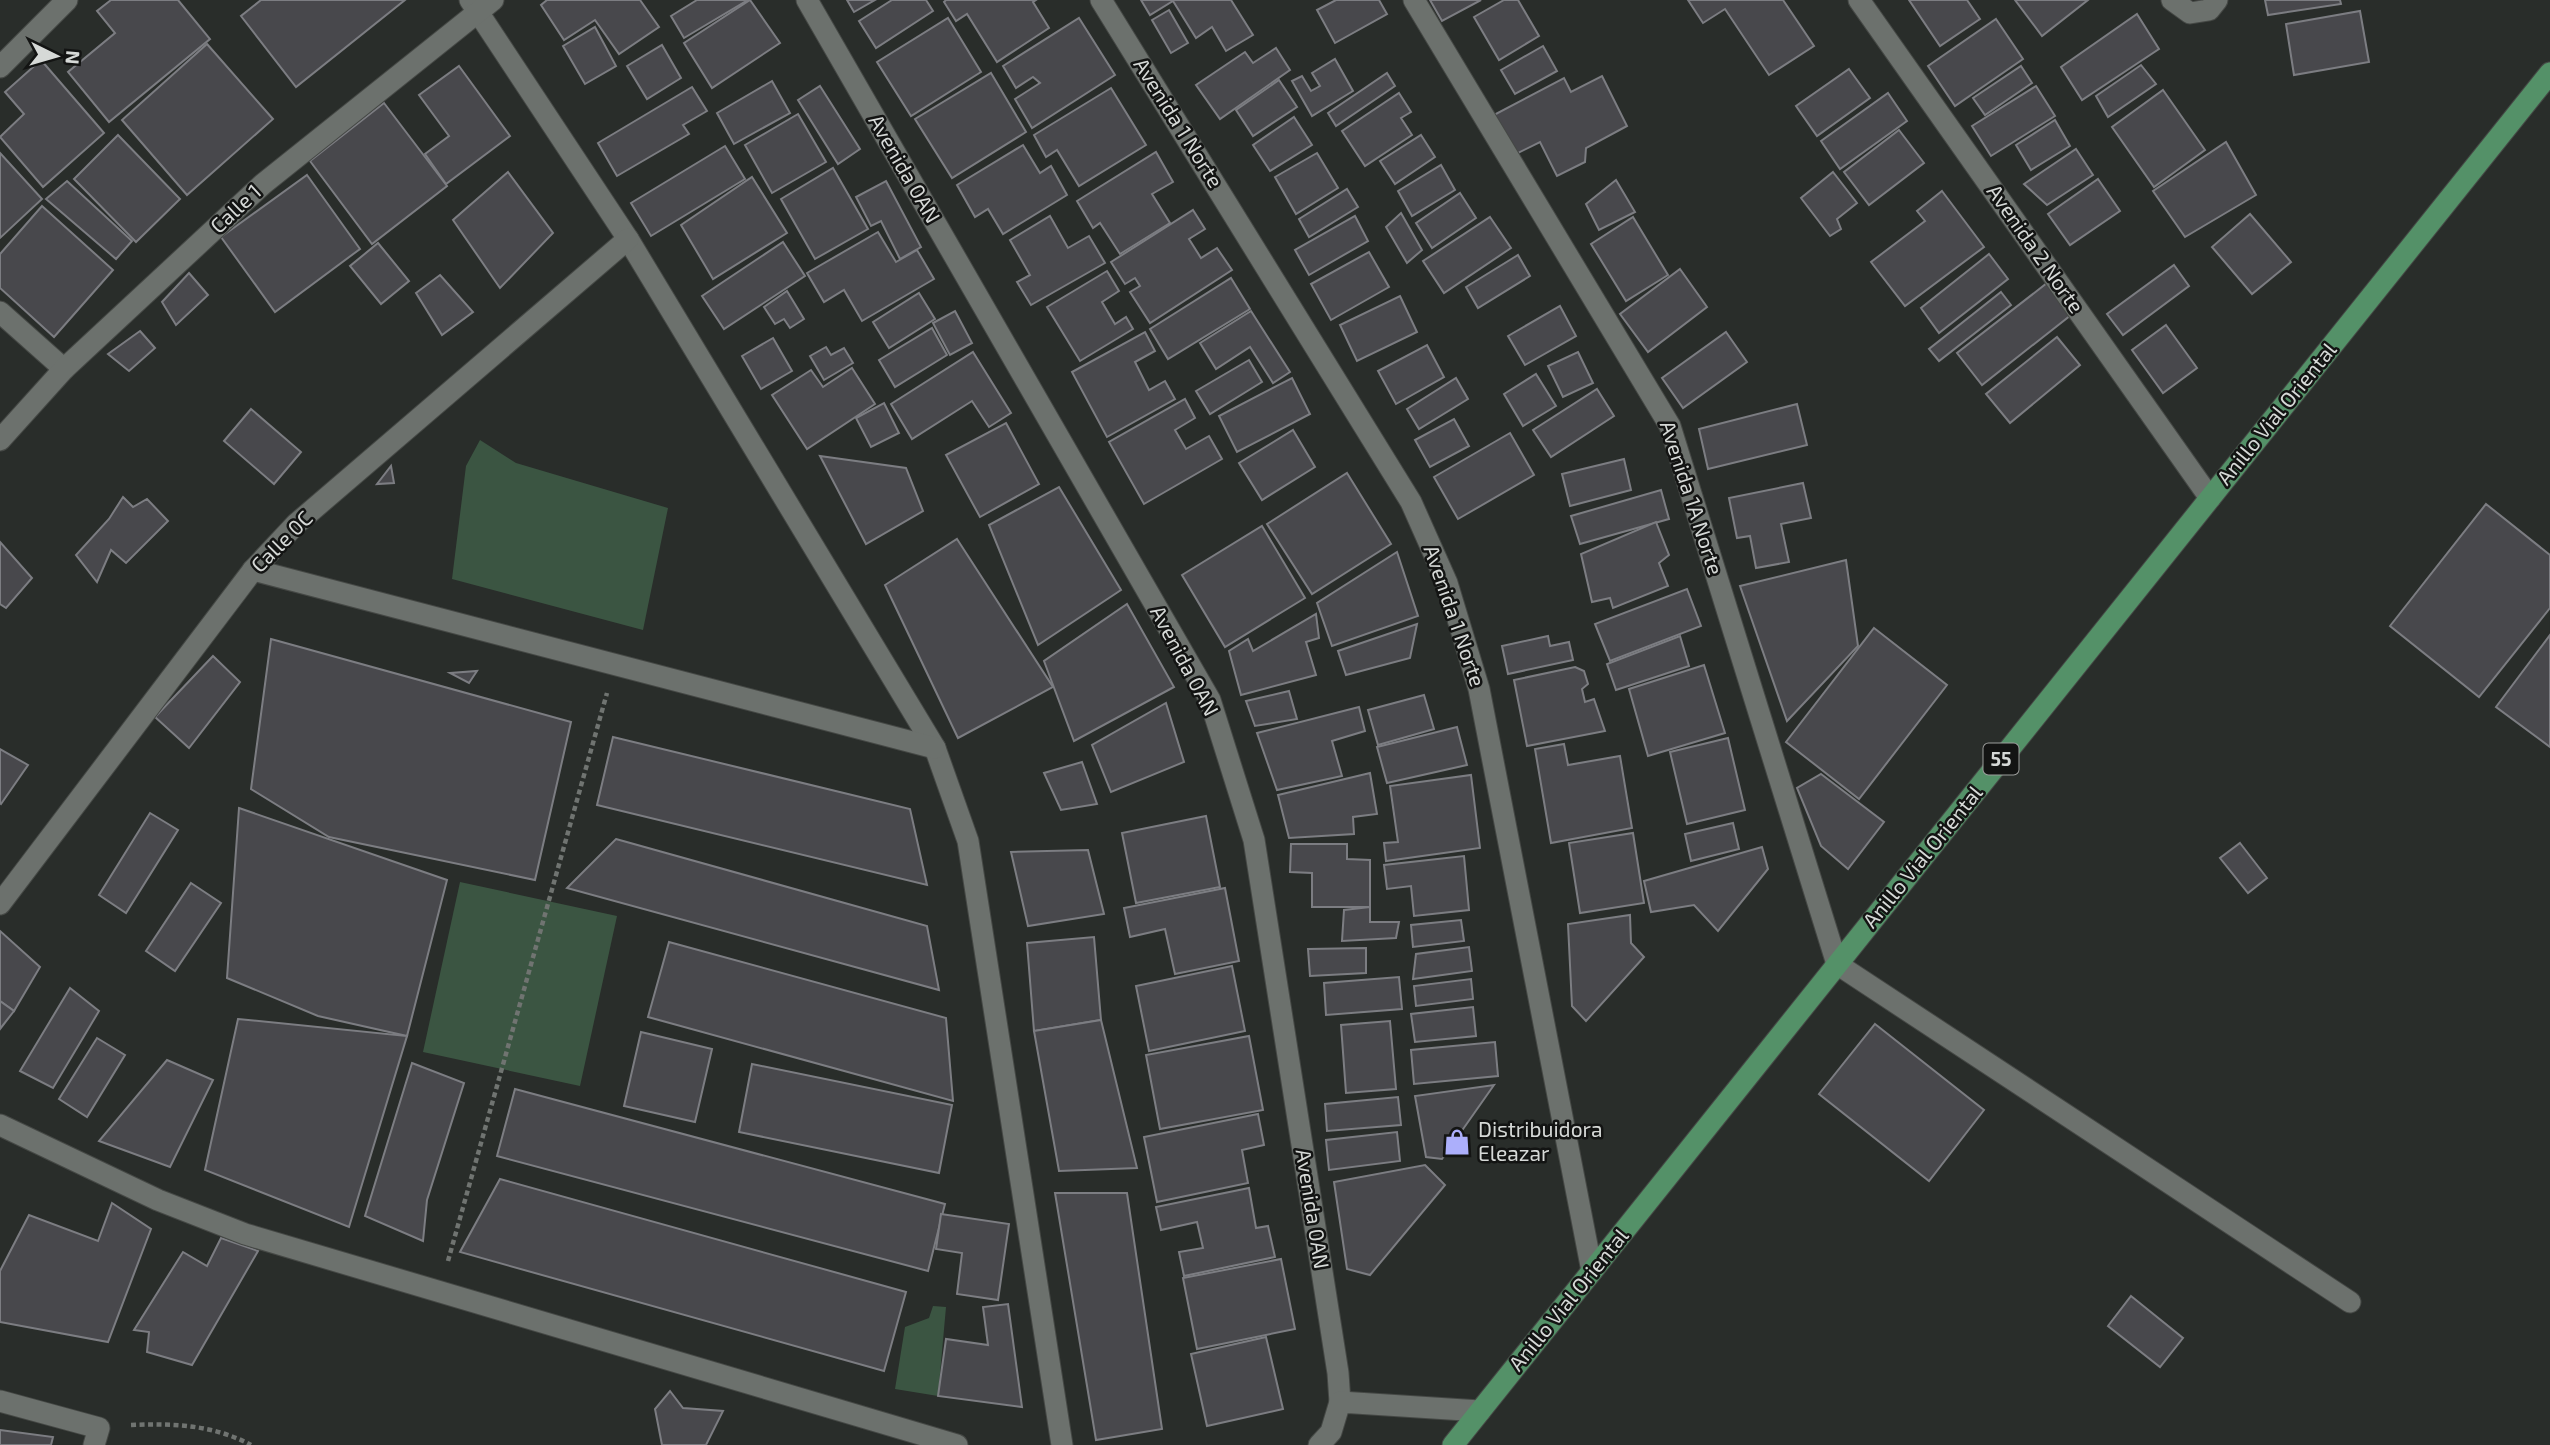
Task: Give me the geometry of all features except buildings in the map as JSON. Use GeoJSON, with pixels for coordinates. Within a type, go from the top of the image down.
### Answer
{"type":"FeatureCollection","features":[{"type":"Feature","properties":{"kind":"highway","name":"Anillo Vial Oriental"},"geometry":{"type":"LineString","coordinates":[[1453,1445],[2550,73]]}},
{"type":"Feature","properties":{"kind":"street"},"geometry":{"type":"LineString","coordinates":[[0,67],[67,0]]}},
{"type":"Feature","properties":{"kind":"street","name":"Avenida 0AN"},"geometry":{"type":"LineString","coordinates":[[807,0],[1210,700],[1254,840],[1338,1373],[1340,1402]]}},
{"type":"Feature","properties":{"kind":"street","name":"Avenida 1 Norte"},"geometry":{"type":"LineString","coordinates":[[1101,0],[1411,502],[1447,583],[1479,688],[1591,1271]]}},
{"type":"Feature","properties":{"kind":"street","name":"Avenida 1A Norte"},"geometry":{"type":"LineString","coordinates":[[1414,0],[1670,426],[1838,964]]}},
{"type":"Feature","properties":{"kind":"street","name":"Avenida 2 Norte"},"geometry":{"type":"LineString","coordinates":[[1859,0],[2210,498]]}},
{"type":"Feature","properties":{"kind":"street"},"geometry":{"type":"LineString","coordinates":[[2172,0],[2190,13],[2213,5]]}},
{"type":"Feature","properties":{"kind":"street"},"geometry":{"type":"LineString","coordinates":[[480,4],[628,239],[935,748],[968,841],[1062,1445]]}},
{"type":"Feature","properties":{"kind":"street","name":"Calle 1"},"geometry":{"type":"LineString","coordinates":[[0,440],[64,369],[263,184],[480,4]]}},
{"type":"Feature","properties":{"kind":"street","name":"Calle 0C"},"geometry":{"type":"LineString","coordinates":[[0,904],[253,569],[296,524],[628,239]]}},
{"type":"Feature","properties":{"kind":"street"},"geometry":{"type":"LineString","coordinates":[[0,312],[64,369]]}},
{"type":"Feature","properties":{"kind":"street"},"geometry":{"type":"LineString","coordinates":[[253,569],[935,748]]}},
{"type":"Feature","properties":{"kind":"street"},"geometry":{"type":"LineString","coordinates":[[1838,964],[2350,1302]]}},
{"type":"Feature","properties":{"kind":"street"},"geometry":{"type":"LineString","coordinates":[[0,1125],[158,1200],[245,1234],[957,1445]]}},
{"type":"Feature","properties":{"kind":"street"},"geometry":{"type":"LineString","coordinates":[[0,1401],[97,1437]]}},
{"type":"Feature","properties":{"kind":"street"},"geometry":{"type":"LineString","coordinates":[[1319,1445],[1331,1432],[1340,1402],[1480,1411]]}},
{"type":"Feature","properties":{"kind":"path"},"geometry":{"type":"LineString","coordinates":[[439,1292],[615,666]]}},
{"type":"Feature","properties":{"kind":"path"},"geometry":{"type":"LineString","coordinates":[[97,1437],[179,1424],[207,1429],[251,1445]]}},
{"type":"Feature","properties":{"kind":"green space"},"geometry":{"type":"Polygon","coordinates":[[[480,440],[516,463],[668,508],[643,630],[452,579],[466,466],[480,440]]]}},
{"type":"Feature","properties":{"kind":"green space"},"geometry":{"type":"Polygon","coordinates":[[[460,882],[617,916],[580,1086],[423,1052],[460,882]]]}},
{"type":"Feature","properties":{"kind":"green space"},"geometry":{"type":"Polygon","coordinates":[[[933,1306],[946,1307],[938,1396],[895,1389],[905,1327],[929,1318],[933,1306]]]}},
{"type":"Feature","properties":{"kind":"place","name":"Distribuidora Eleazar"},"geometry":{"type":"Point","coordinates":[1457,1142]}}]}
